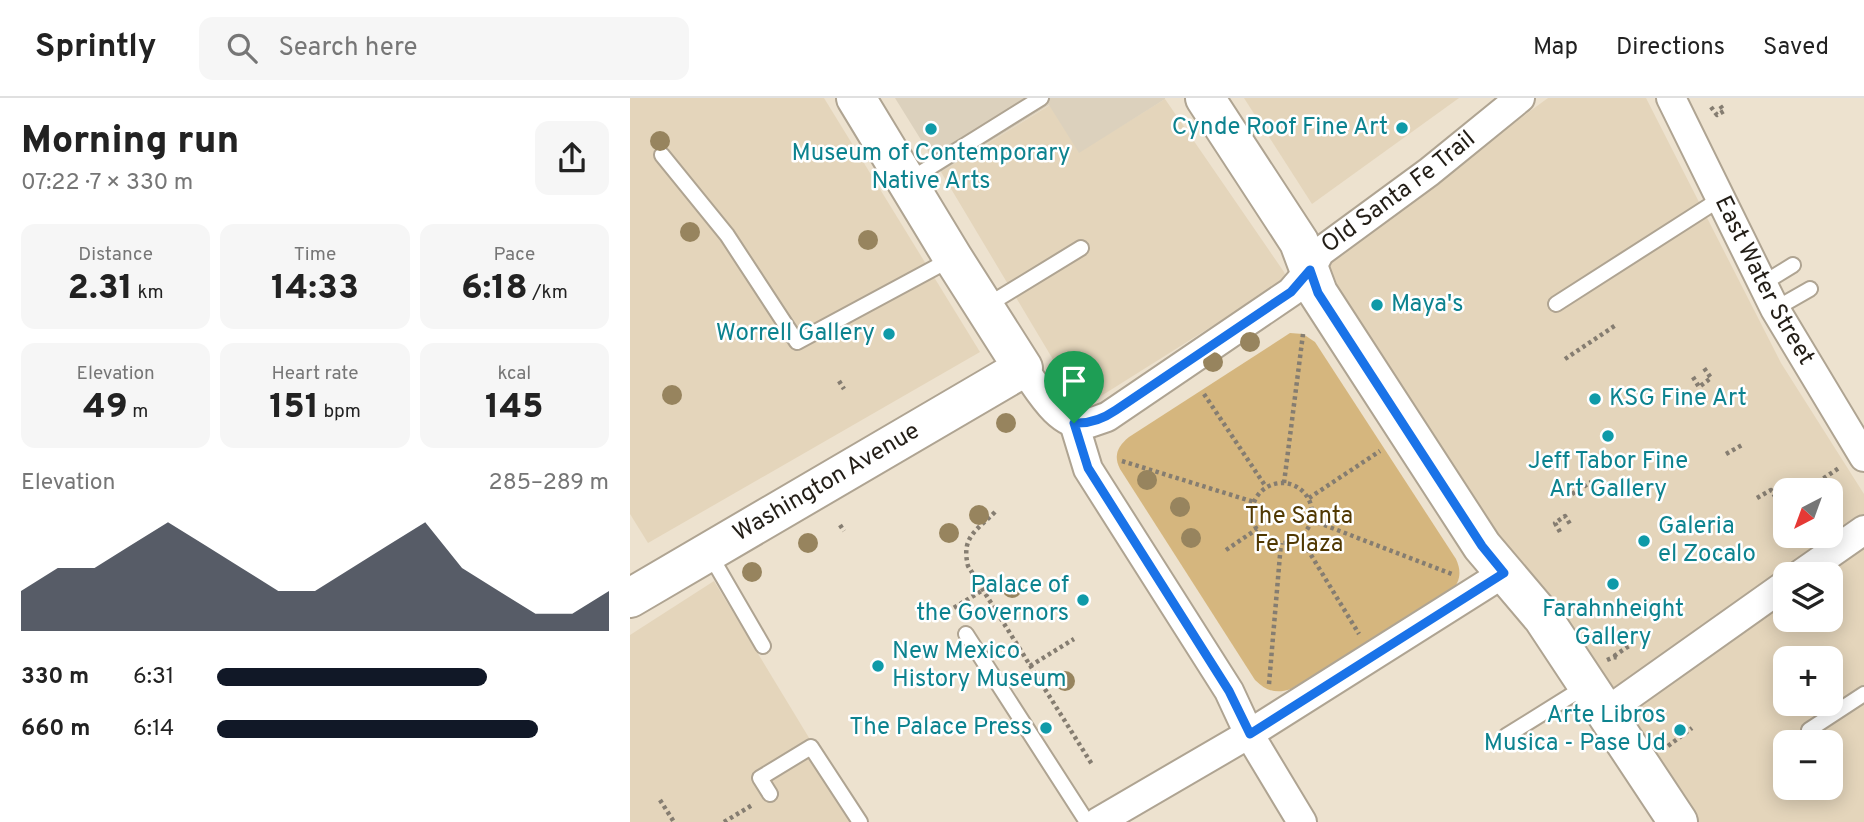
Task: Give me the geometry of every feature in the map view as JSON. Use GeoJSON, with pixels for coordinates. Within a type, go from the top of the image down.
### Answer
{"type":"FeatureCollection","features":[{"type":"Feature","properties":{"kind":"street"},"geometry":{"type":"LineString","coordinates":[[856,98],[1023,368],[1061,415],[1074,423],[1088,468],[1229,691],[1250,734],[1303,822]]}},
{"type":"Feature","properties":{"kind":"street"},"geometry":{"type":"LineString","coordinates":[[1205,98],[1299,242],[1318,293],[1482,546],[1543,618],[1590,702],[1678,822]]}},
{"type":"Feature","properties":{"kind":"street","name":"Old Santa Fe Trail"},"geometry":{"type":"LineString","coordinates":[[1074,423],[1086,424],[1116,410],[1291,292],[1310,270],[1320,252],[1429,172],[1520,98]]}},
{"type":"Feature","properties":{"kind":"street","name":"East Water Street"},"geometry":{"type":"LineString","coordinates":[[1671,98],[1852,463]]}},
{"type":"Feature","properties":{"kind":"street","name":"Washington Avenue"},"geometry":{"type":"LineString","coordinates":[[632,591],[708,552],[1023,368]]}},
{"type":"Feature","properties":{"kind":"street"},"geometry":{"type":"LineString","coordinates":[[1818,562],[1864,530]]}},
{"type":"Feature","properties":{"kind":"street"},"geometry":{"type":"LineString","coordinates":[[1098,822],[1250,734],[1504,573]]}},
{"type":"Feature","properties":{"kind":"street"},"geometry":{"type":"LineString","coordinates":[[1590,702],[1773,592]]}},
{"type":"Feature","properties":{"kind":"lane"},"geometry":{"type":"LineString","coordinates":[[906,181],[1041,98]]}},
{"type":"Feature","properties":{"kind":"lane"},"geometry":{"type":"LineString","coordinates":[[663,155],[727,235],[797,342],[953,258]]}},
{"type":"Feature","properties":{"kind":"lane"},"geometry":{"type":"LineString","coordinates":[[1556,304],[1720,199]]}},
{"type":"Feature","properties":{"kind":"lane"},"geometry":{"type":"LineString","coordinates":[[984,307],[1081,248]]}},
{"type":"Feature","properties":{"kind":"lane"},"geometry":{"type":"LineString","coordinates":[[1769,296],[1794,265]]}},
{"type":"Feature","properties":{"kind":"lane"},"geometry":{"type":"LineString","coordinates":[[1769,296],[1811,289]]}},
{"type":"Feature","properties":{"kind":"lane"},"geometry":{"type":"LineString","coordinates":[[708,552],[762,646]]}},
{"type":"Feature","properties":{"kind":"lane"},"geometry":{"type":"LineString","coordinates":[[965,634],[1087,822]]}},
{"type":"Feature","properties":{"kind":"lane"},"geometry":{"type":"LineString","coordinates":[[1809,730],[1864,694]]}},
{"type":"Feature","properties":{"kind":"lane"},"geometry":{"type":"LineString","coordinates":[[1506,736],[1590,702]]}},
{"type":"Feature","properties":{"kind":"lane"},"geometry":{"type":"LineString","coordinates":[[770,794],[760,778],[811,747],[860,822]]}},
{"type":"Feature","properties":{"kind":"path"},"geometry":{"type":"LineString","coordinates":[[1712,107],[1717,116],[1724,111],[1719,104]]}},
{"type":"Feature","properties":{"kind":"path"},"geometry":{"type":"LineString","coordinates":[[1565,359],[1616,325]]}},
{"type":"Feature","properties":{"kind":"path"},"geometry":{"type":"LineString","coordinates":[[1284,483],[1303,334]]}},
{"type":"Feature","properties":{"kind":"path"},"geometry":{"type":"LineString","coordinates":[[1693,377],[1699,387],[1711,379],[1704,369]]}},
{"type":"Feature","properties":{"kind":"path"},"geometry":{"type":"LineString","coordinates":[[839,381],[844,389]]}},
{"type":"Feature","properties":{"kind":"path"},"geometry":{"type":"LineString","coordinates":[[1204,394],[1266,488]]}},
{"type":"Feature","properties":{"kind":"path"},"geometry":{"type":"LineString","coordinates":[[1726,454],[1742,445]]}},
{"type":"Feature","properties":{"kind":"path"},"geometry":{"type":"LineString","coordinates":[[1309,498],[1380,451]]}},
{"type":"Feature","properties":{"kind":"path"},"geometry":{"type":"LineString","coordinates":[[1122,461],[1254,502]]}},
{"type":"Feature","properties":{"kind":"path"},"geometry":{"type":"LineString","coordinates":[[1826,478],[1852,463]]}},
{"type":"Feature","properties":{"kind":"path"},"geometry":{"type":"LineString","coordinates":[[1572,494],[1591,482]]}},
{"type":"Feature","properties":{"kind":"path"},"geometry":{"type":"LineString","coordinates":[[1284,483],[1294,486],[1309,498],[1311,520],[1300,537],[1281,543],[1272,541],[1257,529],[1252,511],[1254,502],[1266,488],[1284,483]]}},
{"type":"Feature","properties":{"kind":"path"},"geometry":{"type":"LineString","coordinates":[[1757,498],[1771,490],[1773,493]]}},
{"type":"Feature","properties":{"kind":"path"},"geometry":{"type":"LineString","coordinates":[[995,512],[968,538],[964,551],[968,565],[1093,766]]}},
{"type":"Feature","properties":{"kind":"path"},"geometry":{"type":"LineString","coordinates":[[1560,531],[1555,523],[1565,516],[1570,524]]}},
{"type":"Feature","properties":{"kind":"path"},"geometry":{"type":"LineString","coordinates":[[1311,520],[1460,577]]}},
{"type":"Feature","properties":{"kind":"path"},"geometry":{"type":"LineString","coordinates":[[840,525],[844,531]]}},
{"type":"Feature","properties":{"kind":"path"},"geometry":{"type":"LineString","coordinates":[[1226,550],[1257,529]]}},
{"type":"Feature","properties":{"kind":"path"},"geometry":{"type":"LineString","coordinates":[[1300,537],[1360,634]]}},
{"type":"Feature","properties":{"kind":"path"},"geometry":{"type":"LineString","coordinates":[[1269,684],[1281,543]]}},
{"type":"Feature","properties":{"kind":"path"},"geometry":{"type":"LineString","coordinates":[[942,615],[983,590]]}},
{"type":"Feature","properties":{"kind":"path"},"geometry":{"type":"LineString","coordinates":[[1030,666],[1074,639]]}},
{"type":"Feature","properties":{"kind":"path"},"geometry":{"type":"LineString","coordinates":[[1614,657],[1629,646]]}},
{"type":"Feature","properties":{"kind":"path"},"geometry":{"type":"LineString","coordinates":[[1668,746],[1692,728]]}},
{"type":"Feature","properties":{"kind":"path"},"geometry":{"type":"LineString","coordinates":[[724,822],[770,794]]}},
{"type":"Feature","properties":{"kind":"path"},"geometry":{"type":"LineString","coordinates":[[660,800],[673,822]]}},
{"type":"Feature","properties":{"kind":"shaded area"},"geometry":{"type":"Polygon","coordinates":[[[630,98],[824,98],[980,352],[648,543],[630,514],[630,98]]]}},
{"type":"Feature","properties":{"kind":"shaded area"},"geometry":{"type":"Polygon","coordinates":[[[895,98],[1165,99],[1079,153],[1049,105],[941,172],[895,98]]]}},
{"type":"Feature","properties":{"kind":"shaded area"},"geometry":{"type":"Polygon","coordinates":[[[1244,98],[1459,98],[1312,204],[1244,98]]]}},
{"type":"Feature","properties":{"kind":"shaded area"},"geometry":{"type":"Polygon","coordinates":[[[1548,98],[1646,98],[1781,363],[1864,494],[1864,822],[1694,822],[1335,294],[1326,261],[1548,98]]]}},
{"type":"Feature","properties":{"kind":"shaded area"},"geometry":{"type":"Polygon","coordinates":[[[1165,99],[1287,279],[1082,408],[941,172],[1050,105],[1079,152],[1165,99]]]}},
{"type":"Feature","properties":{"kind":"shaded area"},"geometry":{"type":"Polygon","coordinates":[[[714,581],[860,822],[630,822],[630,635],[714,581]]]}},
{"type":"Feature","properties":{"kind":"green space","name":"The Santa Fe Plaza"},"geometry":{"type":"Polygon","coordinates":[[[1290,333],[1303,334],[1315,342],[1456,559],[1459,573],[1458,581],[1451,592],[1291,689],[1276,691],[1263,687],[1255,680],[1120,469],[1117,455],[1119,447],[1129,437],[1290,333]]]}},
{"type":"Feature","properties":{"kind":"place","name":"Cynde Roof Fine Art"},"geometry":{"type":"Point","coordinates":[1402,128]}},
{"type":"Feature","properties":{"kind":"place","name":"Museum of Contemporary Native Arts"},"geometry":{"type":"Point","coordinates":[931,129]}},
{"type":"Feature","properties":{"kind":"place","name":"Maya's"},"geometry":{"type":"Point","coordinates":[1377,305]}},
{"type":"Feature","properties":{"kind":"place","name":"Worrell Gallery"},"geometry":{"type":"Point","coordinates":[889,334]}},
{"type":"Feature","properties":{"kind":"place","name":"KSG Fine Art"},"geometry":{"type":"Point","coordinates":[1595,399]}},
{"type":"Feature","properties":{"kind":"place","name":"Jeff Tabor Fine Art Gallery"},"geometry":{"type":"Point","coordinates":[1608,436]}},
{"type":"Feature","properties":{"kind":"place","name":"Galeria el Zocalo"},"geometry":{"type":"Point","coordinates":[1644,541]}},
{"type":"Feature","properties":{"kind":"place","name":"Farahnheight Gallery"},"geometry":{"type":"Point","coordinates":[1613,584]}},
{"type":"Feature","properties":{"kind":"place","name":"Palace of the Governors"},"geometry":{"type":"Point","coordinates":[1083,600]}},
{"type":"Feature","properties":{"kind":"place","name":"New Mexico History Museum"},"geometry":{"type":"Point","coordinates":[878,666]}},
{"type":"Feature","properties":{"kind":"place","name":"The Palace Press"},"geometry":{"type":"Point","coordinates":[1046,728]}},
{"type":"Feature","properties":{"kind":"place","name":"Arte Libros Musica - Pase Ud"},"geometry":{"type":"Point","coordinates":[1680,730]}},
{"type":"Feature","properties":{"kind":"route"},"geometry":{"type":"LineString","coordinates":[[1310,270],[1318,293],[1482,546],[1504,573],[1250,734],[1229,691],[1088,468],[1074,423],[1086,424],[1107,416],[1291,292],[1310,270]]}}]}
